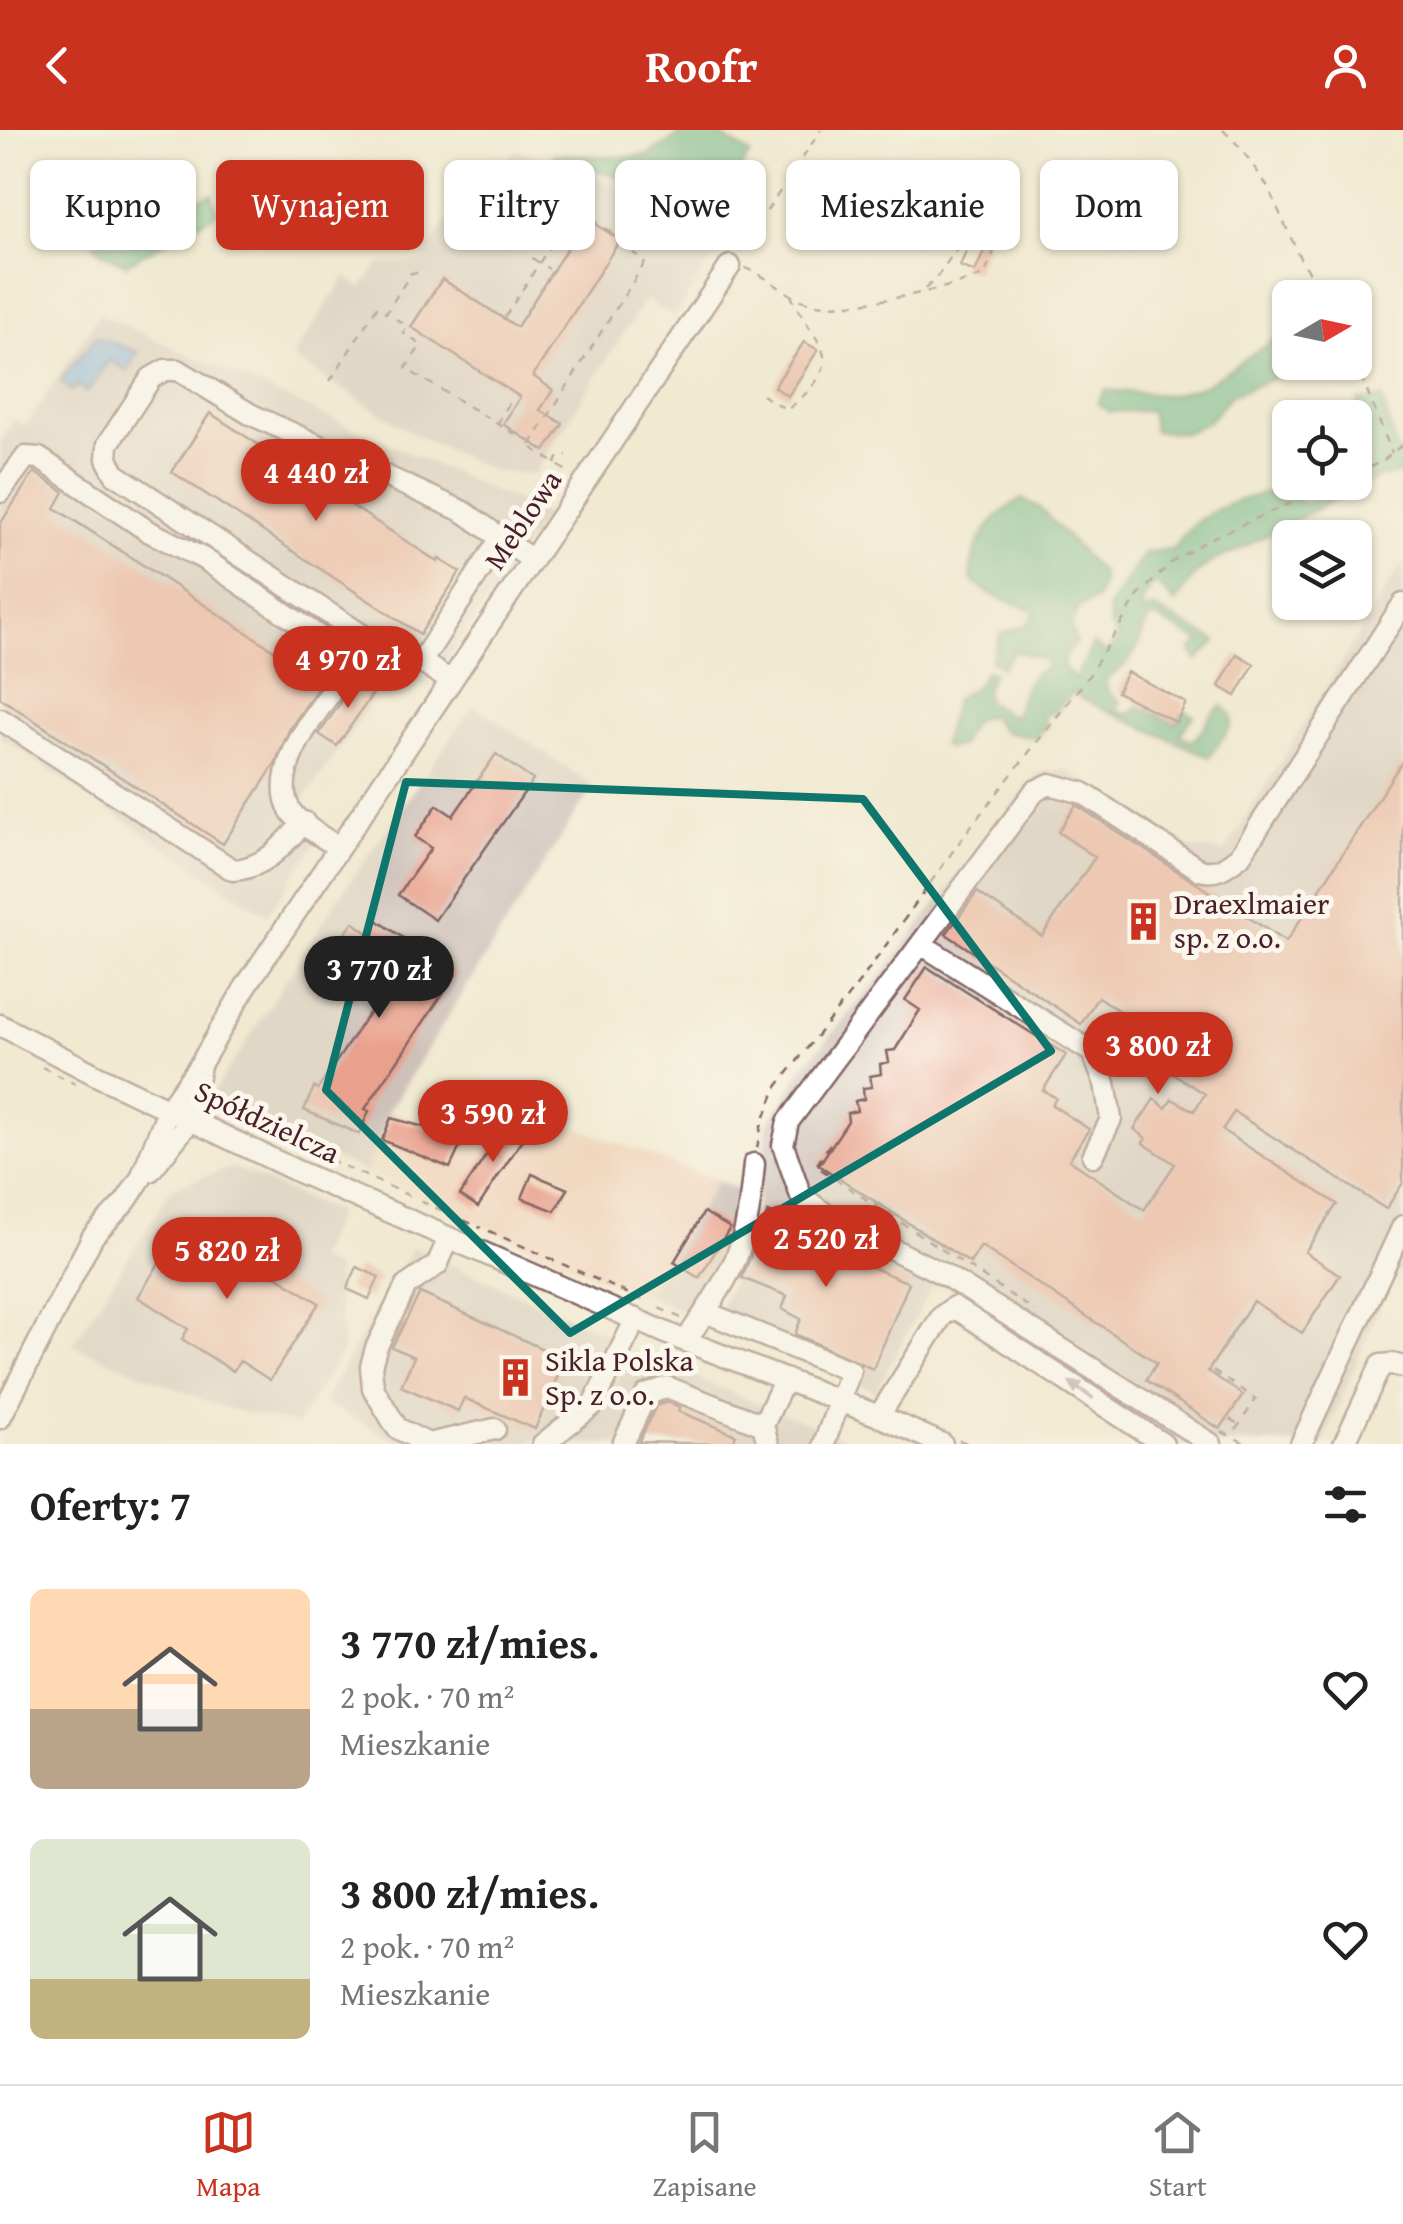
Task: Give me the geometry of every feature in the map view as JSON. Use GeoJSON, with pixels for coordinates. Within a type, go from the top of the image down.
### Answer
{"type":"FeatureCollection","features":[{"type":"Feature","properties":{"kind":"street","name":"Meblowa"},"geometry":{"type":"LineString","coordinates":[[168,1110],[246,986],[730,266]]}},
{"type":"Feature","properties":{"kind":"street"},"geometry":{"type":"LineString","coordinates":[[451,681],[421,662],[382,648],[115,474],[107,459],[108,444],[141,392],[157,373],[178,370],[250,414],[453,506],[532,560]]}},
{"type":"Feature","properties":{"kind":"street"},"geometry":{"type":"LineString","coordinates":[[0,492],[26,458],[39,458],[148,531],[204,559],[344,654],[346,671],[288,758],[284,786],[290,812],[339,848]]}},
{"type":"Feature","properties":{"kind":"street"},"geometry":{"type":"LineString","coordinates":[[421,662],[502,538]]}},
{"type":"Feature","properties":{"kind":"street"},"geometry":{"type":"LineString","coordinates":[[1216,1438],[946,1275],[832,1218],[801,1196],[783,1145],[788,1122],[1035,791],[1050,784],[1084,793],[1200,870],[1211,873],[1226,866],[1240,856],[1403,604]]}},
{"type":"Feature","properties":{"kind":"street"},"geometry":{"type":"LineString","coordinates":[[0,719],[234,870],[253,869],[276,853],[304,822]]}},
{"type":"Feature","properties":{"kind":"street"},"geometry":{"type":"LineString","coordinates":[[921,944],[1092,1052],[1105,1084],[1111,1119],[1093,1156]]}},
{"type":"Feature","properties":{"kind":"street"},"geometry":{"type":"LineString","coordinates":[[0,1025],[168,1110]]}},
{"type":"Feature","properties":{"kind":"street"},"geometry":{"type":"LineString","coordinates":[[140,1178],[148,1174],[190,1120],[201,1063]]}},
{"type":"Feature","properties":{"kind":"street","name":"Spółdzielcza"},"geometry":{"type":"LineString","coordinates":[[0,1418],[93,1236],[140,1178],[168,1110],[449,1238],[642,1311],[693,1325],[785,1380],[942,1444]]}},
{"type":"Feature","properties":{"kind":"street"},"geometry":{"type":"LineString","coordinates":[[754,1164],[750,1205],[738,1253],[693,1325],[850,1371],[824,1444]]}},
{"type":"Feature","properties":{"kind":"street"},"geometry":{"type":"LineString","coordinates":[[1301,1444],[1403,1226]]}},
{"type":"Feature","properties":{"kind":"street"},"geometry":{"type":"LineString","coordinates":[[449,1238],[437,1266],[406,1286],[376,1348],[371,1366],[373,1388],[397,1428],[428,1444],[495,1429]]}},
{"type":"Feature","properties":{"kind":"street"},"geometry":{"type":"LineString","coordinates":[[879,1416],[942,1316],[954,1307],[1162,1444]]}},
{"type":"Feature","properties":{"kind":"street"},"geometry":{"type":"LineString","coordinates":[[543,1444],[593,1405],[642,1311]]}},
{"type":"Feature","properties":{"kind":"street"},"geometry":{"type":"LineString","coordinates":[[1344,1444],[1381,1365],[1403,1367]]}},
{"type":"Feature","properties":{"kind":"street"},"geometry":{"type":"LineString","coordinates":[[624,1444],[646,1394],[667,1387],[766,1434],[785,1380]]}},
{"type":"Feature","properties":{"kind":"path"},"geometry":{"type":"LineString","coordinates":[[821,130],[730,266],[751,270],[791,296],[832,307],[966,283],[985,274],[997,243],[990,230],[980,229],[966,236],[936,282],[923,290]]}},
{"type":"Feature","properties":{"kind":"path"},"geometry":{"type":"LineString","coordinates":[[1223,130],[1268,187],[1300,258],[1315,280]]}},
{"type":"Feature","properties":{"kind":"path"},"geometry":{"type":"LineString","coordinates":[[505,317],[570,213],[581,220],[583,214],[626,242],[621,245],[638,256]]}},
{"type":"Feature","properties":{"kind":"path"},"geometry":{"type":"LineString","coordinates":[[532,258],[549,269]]}},
{"type":"Feature","properties":{"kind":"path"},"geometry":{"type":"LineString","coordinates":[[584,482],[531,446],[646,261]]}},
{"type":"Feature","properties":{"kind":"path"},"geometry":{"type":"LineString","coordinates":[[330,381],[377,307],[386,313],[411,273],[423,272]]}},
{"type":"Feature","properties":{"kind":"path"},"geometry":{"type":"LineString","coordinates":[[762,395],[787,410],[802,398],[824,368],[824,350],[791,296]]}},
{"type":"Feature","properties":{"kind":"path"},"geometry":{"type":"LineString","coordinates":[[396,320],[407,326],[403,333],[421,345]]}},
{"type":"Feature","properties":{"kind":"path"},"geometry":{"type":"LineString","coordinates":[[414,340],[417,333]]}},
{"type":"Feature","properties":{"kind":"path"},"geometry":{"type":"LineString","coordinates":[[425,339],[406,368],[521,438]]}},
{"type":"Feature","properties":{"kind":"path"},"geometry":{"type":"LineString","coordinates":[[1363,380],[1392,453]]}},
{"type":"Feature","properties":{"kind":"path"},"geometry":{"type":"LineString","coordinates":[[496,425],[513,397]]}},
{"type":"Feature","properties":{"kind":"path"},"geometry":{"type":"LineString","coordinates":[[1372,465],[1403,444]]}},
{"type":"Feature","properties":{"kind":"path"},"geometry":{"type":"LineString","coordinates":[[555,464],[560,455],[567,456]]}},
{"type":"Feature","properties":{"kind":"path"},"geometry":{"type":"LineString","coordinates":[[754,1164],[761,1127],[776,1088],[1088,676],[1138,596],[1172,562],[1207,540],[1299,500]]}},
{"type":"Feature","properties":{"kind":"path"},"geometry":{"type":"LineString","coordinates":[[34,1062],[84,1088]]}},
{"type":"Feature","properties":{"kind":"path"},"geometry":{"type":"LineString","coordinates":[[204,1102],[272,1133]]}},
{"type":"Feature","properties":{"kind":"path"},"geometry":{"type":"LineString","coordinates":[[286,1140],[412,1196]]}},
{"type":"Feature","properties":{"kind":"path"},"geometry":{"type":"LineString","coordinates":[[830,1144],[816,1166],[1038,1313]]}},
{"type":"Feature","properties":{"kind":"path"},"geometry":{"type":"LineString","coordinates":[[420,1200],[481,1228]]}},
{"type":"Feature","properties":{"kind":"path"},"geometry":{"type":"LineString","coordinates":[[489,1231],[642,1311]]}},
{"type":"Feature","properties":{"kind":"path"},"geometry":{"type":"LineString","coordinates":[[659,1308],[693,1325]]}},
{"type":"Feature","properties":{"kind":"path"},"geometry":{"type":"LineString","coordinates":[[1213,1371],[1256,1399],[1232,1436]]}},
{"type":"Feature","properties":{"kind":"path"},"geometry":{"type":"LineString","coordinates":[[1230,1419],[1240,1424]]}},
{"type":"Feature","properties":{"kind":"path"},"geometry":{"type":"LineString","coordinates":[[1216,1438],[1232,1436],[1247,1444]]}},
{"type":"Feature","properties":{"kind":"highlighted area"},"geometry":{"type":"Polygon","coordinates":[[[406,782],[863,799],[1051,1051],[570,1333],[326,1090],[406,782]]]}},
{"type":"Feature","properties":{"kind":"shaded area"},"geometry":{"type":"Polygon","coordinates":[[[515,149],[546,160],[508,160],[515,149]]]}},
{"type":"Feature","properties":{"kind":"shaded area"},"geometry":{"type":"Polygon","coordinates":[[[595,177],[615,185],[615,250],[717,250],[674,317],[645,300],[534,474],[495,472],[417,436],[292,358],[345,277],[362,288],[378,264],[420,261],[444,226],[444,250],[595,250],[595,177]]]}},
{"type":"Feature","properties":{"kind":"shaded area"},"geometry":{"type":"Polygon","coordinates":[[[99,314],[547,515],[427,688],[395,668],[298,809],[325,830],[267,915],[0,737],[0,442],[14,419],[26,426],[99,314]]]}},
{"type":"Feature","properties":{"kind":"shaded area","name":"Draexlmaier sp. z o.o."},"geometry":{"type":"Polygon","coordinates":[[[1403,562],[1403,1265],[1382,1301],[1322,1444],[1186,1444],[941,1285],[931,1288],[876,1391],[711,1326],[750,1241],[769,1122],[804,1067],[878,980],[1037,773],[1064,769],[1194,849],[1225,852],[1367,620],[1372,620],[1372,613],[1403,562]]]}},
{"type":"Feature","properties":{"kind":"shaded area"},"geometry":{"type":"Polygon","coordinates":[[[474,705],[593,786],[389,1110],[366,1173],[209,1100],[343,891],[474,705]]]}},
{"type":"Feature","properties":{"kind":"shaded area"},"geometry":{"type":"Polygon","coordinates":[[[508,1101],[717,1181],[647,1295],[642,1297],[366,1173],[389,1111],[485,1137],[508,1101]]]}},
{"type":"Feature","properties":{"kind":"shaded area"},"geometry":{"type":"Polygon","coordinates":[[[232,1167],[338,1213],[317,1260],[336,1269],[343,1350],[297,1425],[221,1407],[72,1345],[173,1187],[232,1167]]]}},
{"type":"Feature","properties":{"kind":"shaded area"},"geometry":{"type":"Polygon","coordinates":[[[717,1181],[748,1193],[738,1243],[692,1316],[647,1295],[717,1181]]]}},
{"type":"Feature","properties":{"kind":"shaded area","name":"Sikla Polska Sp. z o.o."},"geometry":{"type":"Polygon","coordinates":[[[413,1247],[619,1340],[584,1404],[525,1444],[401,1444],[323,1402],[413,1247]]]}},
{"type":"Feature","properties":{"kind":"shaded area"},"geometry":{"type":"Polygon","coordinates":[[[632,1352],[855,1444],[572,1444],[563,1440],[600,1408],[632,1352]]]}},
{"type":"Feature","properties":{"kind":"green space"},"geometry":{"type":"Polygon","coordinates":[[[687,130],[712,130],[750,154],[746,160],[615,160],[615,177],[595,171],[595,160],[551,159],[554,154],[648,155],[687,130]]]}},
{"type":"Feature","properties":{"kind":"green space"},"geometry":{"type":"Polygon","coordinates":[[[212,193],[216,214],[196,225],[196,200],[212,193]]]}},
{"type":"Feature","properties":{"kind":"green space"},"geometry":{"type":"Polygon","coordinates":[[[99,250],[151,250],[126,264],[99,250]]]}},
{"type":"Feature","properties":{"kind":"green space"},"geometry":{"type":"Polygon","coordinates":[[[1272,341],[1272,379],[1230,396],[1208,422],[1185,433],[1154,431],[1150,411],[1109,412],[1097,403],[1105,390],[1170,395],[1203,386],[1272,341]]]}},
{"type":"Feature","properties":{"kind":"green space"},"geometry":{"type":"Polygon","coordinates":[[[1382,398],[1397,452],[1403,451],[1403,473],[1372,481],[1372,400],[1366,400],[1382,398]]]}},
{"type":"Feature","properties":{"kind":"green space"},"geometry":{"type":"Polygon","coordinates":[[[1272,492],[1272,500],[1300,500],[1303,504],[1334,500],[1296,520],[1272,520],[1272,532],[1205,567],[1176,604],[1157,584],[1152,586],[1142,603],[1142,612],[1153,608],[1217,641],[1197,661],[1191,650],[1201,642],[1154,617],[1146,623],[1127,663],[1105,680],[1109,693],[1121,702],[1115,710],[1129,714],[1138,706],[1176,724],[1185,711],[1194,716],[1180,734],[1192,741],[1223,706],[1232,715],[1232,725],[1209,757],[1073,692],[1057,710],[1043,717],[1047,725],[1035,738],[1003,732],[991,716],[985,716],[971,725],[960,746],[947,748],[942,744],[955,699],[976,686],[986,670],[993,672],[985,689],[987,701],[1013,717],[1028,680],[1048,668],[1043,659],[1014,651],[1002,667],[991,660],[1001,634],[1028,624],[1035,612],[993,595],[971,579],[978,543],[1010,506],[1021,499],[1039,507],[1102,574],[1096,599],[1078,608],[1071,627],[1076,642],[1064,657],[1064,667],[1075,679],[1093,644],[1107,653],[1119,637],[1111,626],[1108,608],[1144,553],[1175,548],[1196,522],[1242,499],[1272,492]]]}},
{"type":"Feature","properties":{"kind":"water"},"geometry":{"type":"Polygon","coordinates":[[[96,337],[138,352],[127,371],[109,360],[87,393],[78,385],[72,391],[60,381],[96,337]]]}},
{"type":"Feature","properties":{"kind":"building"},"geometry":{"type":"Polygon","coordinates":[[[595,224],[615,237],[615,248],[533,376],[553,390],[540,410],[563,424],[545,451],[503,424],[520,397],[411,327],[442,279],[517,327],[566,250],[595,250],[595,224]]]}},
{"type":"Feature","properties":{"kind":"building"},"geometry":{"type":"Polygon","coordinates":[[[967,250],[985,250],[975,272],[960,266],[967,250]]]}},
{"type":"Feature","properties":{"kind":"building"},"geometry":{"type":"Polygon","coordinates":[[[804,342],[818,350],[788,396],[774,387],[804,342]]]}},
{"type":"Feature","properties":{"kind":"building"},"geometry":{"type":"Polygon","coordinates":[[[210,413],[438,562],[439,559],[460,572],[420,634],[172,472],[210,413]]]}},
{"type":"Feature","properties":{"kind":"building"},"geometry":{"type":"Polygon","coordinates":[[[34,472],[64,492],[55,508],[283,656],[295,637],[332,662],[289,730],[275,764],[223,844],[0,698],[0,524],[34,472]]]}},
{"type":"Feature","properties":{"kind":"building"},"geometry":{"type":"Polygon","coordinates":[[[1237,654],[1254,664],[1236,696],[1219,686],[1237,654]]]}},
{"type":"Feature","properties":{"kind":"building"},"geometry":{"type":"Polygon","coordinates":[[[1127,672],[1186,703],[1176,722],[1117,692],[1127,672]]]}},
{"type":"Feature","properties":{"kind":"building"},"geometry":{"type":"Polygon","coordinates":[[[358,677],[376,689],[337,746],[319,734],[358,677]]]}},
{"type":"Feature","properties":{"kind":"building"},"geometry":{"type":"Polygon","coordinates":[[[496,754],[533,780],[435,920],[398,895],[431,848],[415,837],[437,805],[453,816],[496,754]]]}},
{"type":"Feature","properties":{"kind":"building"},"geometry":{"type":"Polygon","coordinates":[[[1403,760],[1403,1183],[1386,1209],[1234,1112],[1222,1130],[1337,1204],[1305,1252],[1340,1275],[1302,1333],[1253,1301],[1208,1371],[1243,1395],[1220,1429],[1146,1380],[1157,1363],[981,1246],[970,1263],[819,1165],[848,1121],[847,1113],[857,1111],[855,1101],[864,1099],[863,1088],[872,1087],[870,1076],[881,1074],[880,1064],[889,1062],[887,1051],[895,1050],[920,1010],[905,1000],[927,967],[1066,1055],[1043,1090],[1056,1098],[1052,1105],[1089,1129],[1069,1160],[1144,1210],[1175,1164],[1143,1143],[1146,1138],[1134,1129],[1154,1099],[1166,1108],[1172,1099],[1194,1111],[1205,1094],[1147,1057],[1159,1038],[1098,997],[1081,1024],[946,934],[977,892],[1042,936],[1095,857],[1058,832],[1076,805],[1286,942],[1403,760]]]}},
{"type":"Feature","properties":{"kind":"building"},"geometry":{"type":"Polygon","coordinates":[[[377,920],[456,974],[365,1109],[369,1111],[359,1134],[304,1110],[314,1087],[318,1089],[387,986],[334,950],[353,922],[368,933],[377,920]]]}},
{"type":"Feature","properties":{"kind":"building"},"geometry":{"type":"Polygon","coordinates":[[[391,1118],[464,1138],[450,1168],[382,1140],[391,1118]]]}},
{"type":"Feature","properties":{"kind":"building"},"geometry":{"type":"Polygon","coordinates":[[[508,1122],[526,1134],[478,1207],[460,1195],[508,1122]]]}},
{"type":"Feature","properties":{"kind":"building"},"geometry":{"type":"Polygon","coordinates":[[[532,1174],[568,1189],[555,1211],[522,1198],[532,1174]]]}},
{"type":"Feature","properties":{"kind":"building"},"geometry":{"type":"Polygon","coordinates":[[[704,1212],[730,1228],[699,1278],[674,1262],[704,1212]]]}},
{"type":"Feature","properties":{"kind":"building"},"geometry":{"type":"Polygon","coordinates":[[[768,1212],[826,1236],[821,1246],[909,1283],[873,1369],[795,1334],[801,1319],[782,1309],[787,1296],[742,1278],[768,1212]]]}},
{"type":"Feature","properties":{"kind":"building"},"geometry":{"type":"Polygon","coordinates":[[[186,1220],[319,1303],[270,1380],[240,1361],[233,1371],[182,1339],[188,1329],[138,1297],[186,1220]]]}},
{"type":"Feature","properties":{"kind":"building"},"geometry":{"type":"Polygon","coordinates":[[[357,1267],[379,1277],[369,1299],[347,1289],[357,1267]]]}},
{"type":"Feature","properties":{"kind":"building"},"geometry":{"type":"Polygon","coordinates":[[[420,1293],[565,1359],[535,1429],[464,1398],[458,1411],[401,1386],[414,1357],[392,1347],[420,1293]]]}},
{"type":"Feature","properties":{"kind":"building"},"geometry":{"type":"Polygon","coordinates":[[[667,1402],[680,1407],[678,1411],[736,1435],[732,1444],[639,1442],[656,1406],[667,1402]]]}},
{"type":"Feature","properties":{"kind":"place","name":"Draexlmaier sp. z o.o."},"geometry":{"type":"Point","coordinates":[1144,921]}},
{"type":"Feature","properties":{"kind":"place","name":"Sikla Polska Sp. z o.o."},"geometry":{"type":"Point","coordinates":[515,1378]}}]}
